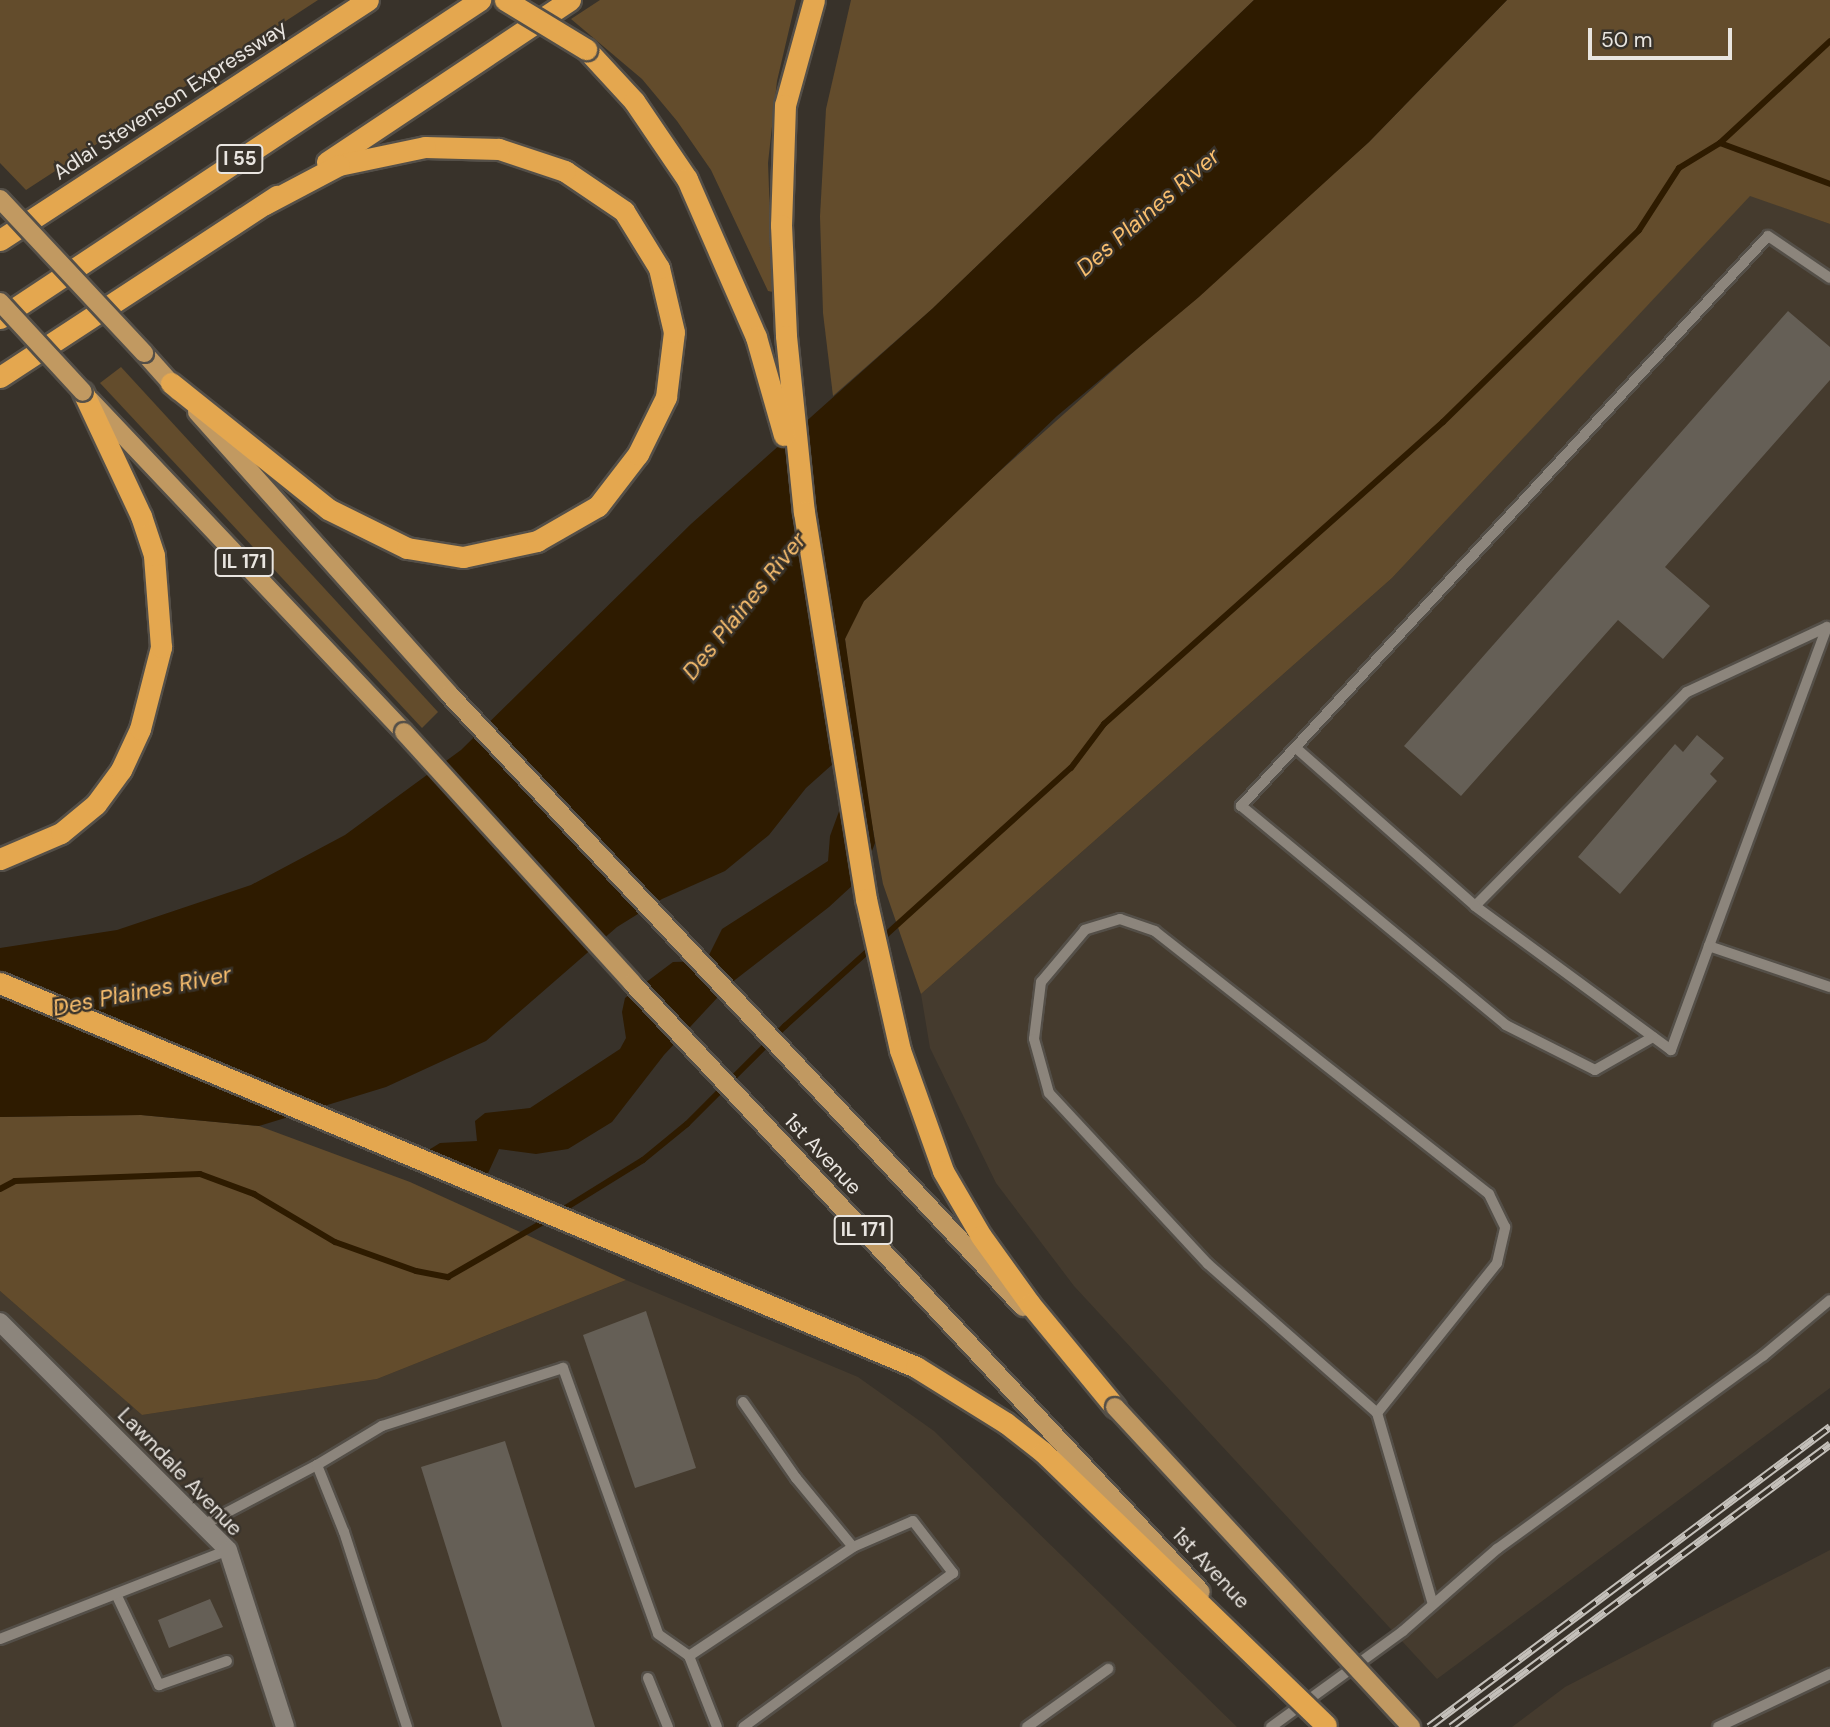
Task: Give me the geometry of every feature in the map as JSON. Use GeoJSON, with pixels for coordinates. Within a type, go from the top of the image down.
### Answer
{"type":"FeatureCollection","features":[{"type":"Feature","properties":{"kind":"highway","name":"Adlai Stevenson Expressway"},"geometry":{"type":"LineString","coordinates":[[0,240],[368,0]]}},
{"type":"Feature","properties":{"kind":"highway","name":"I 55"},"geometry":{"type":"LineString","coordinates":[[0,318],[480,0]]}},
{"type":"Feature","properties":{"kind":"highway"},"geometry":{"type":"LineString","coordinates":[[505,0],[586,49],[634,100],[681,169],[756,337],[804,512]]}},
{"type":"Feature","properties":{"kind":"highway"},"geometry":{"type":"LineString","coordinates":[[0,377],[570,0]]}},
{"type":"Feature","properties":{"kind":"highway"},"geometry":{"type":"LineString","coordinates":[[814,0],[785,105],[781,225],[786,336],[804,512],[866,899],[900,1050],[919,1111],[943,1171],[981,1236],[1115,1407]]}},
{"type":"Feature","properties":{"kind":"highway"},"geometry":{"type":"LineString","coordinates":[[171,383],[328,509],[407,548],[463,557],[537,541],[598,506],[638,454],[666,397],[674,332],[659,268],[624,211],[575,177],[499,149],[425,147],[340,165],[265,204]]}},
{"type":"Feature","properties":{"kind":"highway"},"geometry":{"type":"LineString","coordinates":[[0,859],[61,833],[96,804],[121,770],[141,729],[161,647],[154,555],[141,516],[83,392]]}},
{"type":"Feature","properties":{"kind":"highway"},"geometry":{"type":"LineString","coordinates":[[0,983],[916,1367],[995,1415],[1043,1452],[1327,1726]]}},
{"type":"Feature","properties":{"kind":"main road","name":"1st Avenue"},"geometry":{"type":"LineString","coordinates":[[0,200],[144,353],[449,694],[1411,1727]]}},
{"type":"Feature","properties":{"kind":"main road","name":"IL 171"},"geometry":{"type":"LineString","coordinates":[[0,302],[83,392]]}},
{"type":"Feature","properties":{"kind":"main road","name":"1st Avenue"},"geometry":{"type":"LineString","coordinates":[[83,392],[404,732],[632,983],[1327,1726]]}},
{"type":"Feature","properties":{"kind":"street","name":"Lawndale Avenue"},"geometry":{"type":"LineString","coordinates":[[0,1322],[228,1550],[285,1727]]}},
{"type":"Feature","properties":{"kind":"lane"},"geometry":{"type":"LineString","coordinates":[[1653,1037],[1595,1070],[1506,1025],[1241,806],[1768,236],[1830,278]]}},
{"type":"Feature","properties":{"kind":"lane"},"geometry":{"type":"LineString","coordinates":[[1296,748],[1475,906],[1671,1050],[1828,622]]}},
{"type":"Feature","properties":{"kind":"lane"},"geometry":{"type":"LineString","coordinates":[[1475,906],[1687,692],[1828,622]]}},
{"type":"Feature","properties":{"kind":"lane"},"geometry":{"type":"LineString","coordinates":[[1377,1412],[1497,1263],[1505,1227],[1489,1194],[1155,931],[1120,919],[1085,930],[1041,982],[1034,1039],[1049,1093],[1208,1264],[1377,1412],[1433,1604]]}},
{"type":"Feature","properties":{"kind":"lane"},"geometry":{"type":"LineString","coordinates":[[1709,946],[1830,987]]}},
{"type":"Feature","properties":{"kind":"lane"},"geometry":{"type":"LineString","coordinates":[[1271,1727],[1403,1631],[1497,1549],[1763,1356],[1830,1300]]}},
{"type":"Feature","properties":{"kind":"lane"},"geometry":{"type":"LineString","coordinates":[[203,1525],[317,1465],[382,1426],[563,1368],[658,1634],[689,1656],[717,1727]]}},
{"type":"Feature","properties":{"kind":"lane"},"geometry":{"type":"LineString","coordinates":[[743,1402],[796,1478],[853,1546]]}},
{"type":"Feature","properties":{"kind":"lane"},"geometry":{"type":"LineString","coordinates":[[317,1465],[344,1532],[407,1727]]}},
{"type":"Feature","properties":{"kind":"lane"},"geometry":{"type":"LineString","coordinates":[[689,1656],[853,1546],[913,1521],[953,1573],[743,1727]]}},
{"type":"Feature","properties":{"kind":"lane"},"geometry":{"type":"LineString","coordinates":[[0,1639],[228,1550]]}},
{"type":"Feature","properties":{"kind":"lane"},"geometry":{"type":"LineString","coordinates":[[116,1594],[159,1685],[227,1661]]}},
{"type":"Feature","properties":{"kind":"lane"},"geometry":{"type":"LineString","coordinates":[[1027,1727],[1108,1669]]}},
{"type":"Feature","properties":{"kind":"lane"},"geometry":{"type":"LineString","coordinates":[[1718,1727],[1830,1674]]}},
{"type":"Feature","properties":{"kind":"lane"},"geometry":{"type":"LineString","coordinates":[[648,1678],[668,1727]]}},
{"type":"Feature","properties":{"kind":"shaded area"},"geometry":{"type":"Polygon","coordinates":[[[0,0],[318,0],[26,190],[0,163],[0,0]]]}},
{"type":"Feature","properties":{"kind":"shaded area"},"geometry":{"type":"Polygon","coordinates":[[[600,0],[796,0],[777,81],[768,163],[773,292],[768,291],[711,170],[677,121],[642,79],[571,19],[600,0]]]}},
{"type":"Feature","properties":{"kind":"shaded area"},"geometry":{"type":"Polygon","coordinates":[[[851,0],[1254,0],[932,309],[833,396],[823,313],[820,216],[826,109],[851,0]]]}},
{"type":"Feature","properties":{"kind":"shaded area"},"geometry":{"type":"Polygon","coordinates":[[[1507,0],[1830,0],[1830,224],[1750,196],[1392,578],[921,994],[883,884],[857,742],[845,639],[850,622],[864,601],[936,528],[1369,142],[1507,0]]]}},
{"type":"Feature","properties":{"kind":"shaded area"},"geometry":{"type":"Polygon","coordinates":[[[1750,195],[1830,224],[1830,1388],[1437,1679],[1074,1286],[996,1183],[930,1048],[921,994],[1392,578],[1750,195]]]}},
{"type":"Feature","properties":{"kind":"shaded area"},"geometry":{"type":"Polygon","coordinates":[[[121,367],[438,712],[422,728],[100,383],[121,367]]]}},
{"type":"Feature","properties":{"kind":"shaded area"},"geometry":{"type":"Polygon","coordinates":[[[141,1115],[259,1126],[410,1182],[626,1280],[377,1379],[142,1415],[0,1291],[0,1117],[141,1115]]]}},
{"type":"Feature","properties":{"kind":"shaded area"},"geometry":{"type":"Polygon","coordinates":[[[626,1280],[858,1377],[934,1431],[1237,1727],[0,1727],[0,1291],[142,1415],[377,1379],[626,1280]]]}},
{"type":"Feature","properties":{"kind":"shaded area"},"geometry":{"type":"Polygon","coordinates":[[[1830,1550],[1830,1727],[1512,1727],[1565,1687],[1830,1550]]]}},
{"type":"Feature","properties":{"kind":"water","name":"Des Plaines River"},"geometry":{"type":"Polygon","coordinates":[[[1254,0],[1507,0],[1369,142],[1199,297],[1057,416],[864,601],[845,639],[875,843],[869,859],[854,884],[829,907],[731,983],[664,1055],[612,1122],[568,1149],[536,1154],[499,1149],[484,1182],[466,1188],[426,1173],[419,1156],[440,1143],[477,1141],[475,1121],[485,1113],[530,1108],[620,1049],[626,1038],[622,1012],[625,998],[673,962],[706,961],[722,929],[828,861],[830,836],[841,806],[834,763],[806,788],[769,835],[725,871],[662,899],[617,927],[486,1041],[386,1087],[259,1126],[141,1115],[0,1117],[0,948],[117,930],[251,885],[345,835],[461,750],[691,524],[932,309],[1254,0]]]}},
{"type":"Feature","properties":{"kind":"building"},"geometry":{"type":"Polygon","coordinates":[[[1788,311],[1830,347],[1830,380],[1665,567],[1710,606],[1663,659],[1618,620],[1461,796],[1404,746],[1788,311]]]}},
{"type":"Feature","properties":{"kind":"building"},"geometry":{"type":"Polygon","coordinates":[[[1697,735],[1724,758],[1710,774],[1717,781],[1620,894],[1578,857],[1675,744],[1683,752],[1697,735]]]}},
{"type":"Feature","properties":{"kind":"building"},"geometry":{"type":"Polygon","coordinates":[[[646,1311],[696,1468],[635,1488],[583,1335],[646,1311]]]}},
{"type":"Feature","properties":{"kind":"building"},"geometry":{"type":"Polygon","coordinates":[[[505,1441],[595,1727],[502,1727],[421,1467],[505,1441]]]}},
{"type":"Feature","properties":{"kind":"building"},"geometry":{"type":"Polygon","coordinates":[[[210,1599],[223,1627],[169,1648],[158,1620],[210,1599]]]}},
{"type":"Feature","properties":{"kind":"waterway"},"geometry":{"type":"LineString","coordinates":[[559,1212],[643,1160],[687,1124],[785,1026],[1071,768],[1104,724],[1443,422],[1639,230],[1679,168],[1720,143],[1830,41]]}},
{"type":"Feature","properties":{"kind":"waterway"},"geometry":{"type":"LineString","coordinates":[[1720,143],[1830,184]]}},
{"type":"Feature","properties":{"kind":"waterway"},"geometry":{"type":"LineString","coordinates":[[0,1189],[15,1181],[200,1174],[254,1194],[335,1242],[416,1271],[448,1277],[550,1218]]}},
{"type":"Feature","properties":{"kind":"railway"},"geometry":{"type":"LineString","coordinates":[[1429,1727],[1830,1427]]}},
{"type":"Feature","properties":{"kind":"railway"},"geometry":{"type":"LineString","coordinates":[[1451,1727],[1830,1444]]}}]}
